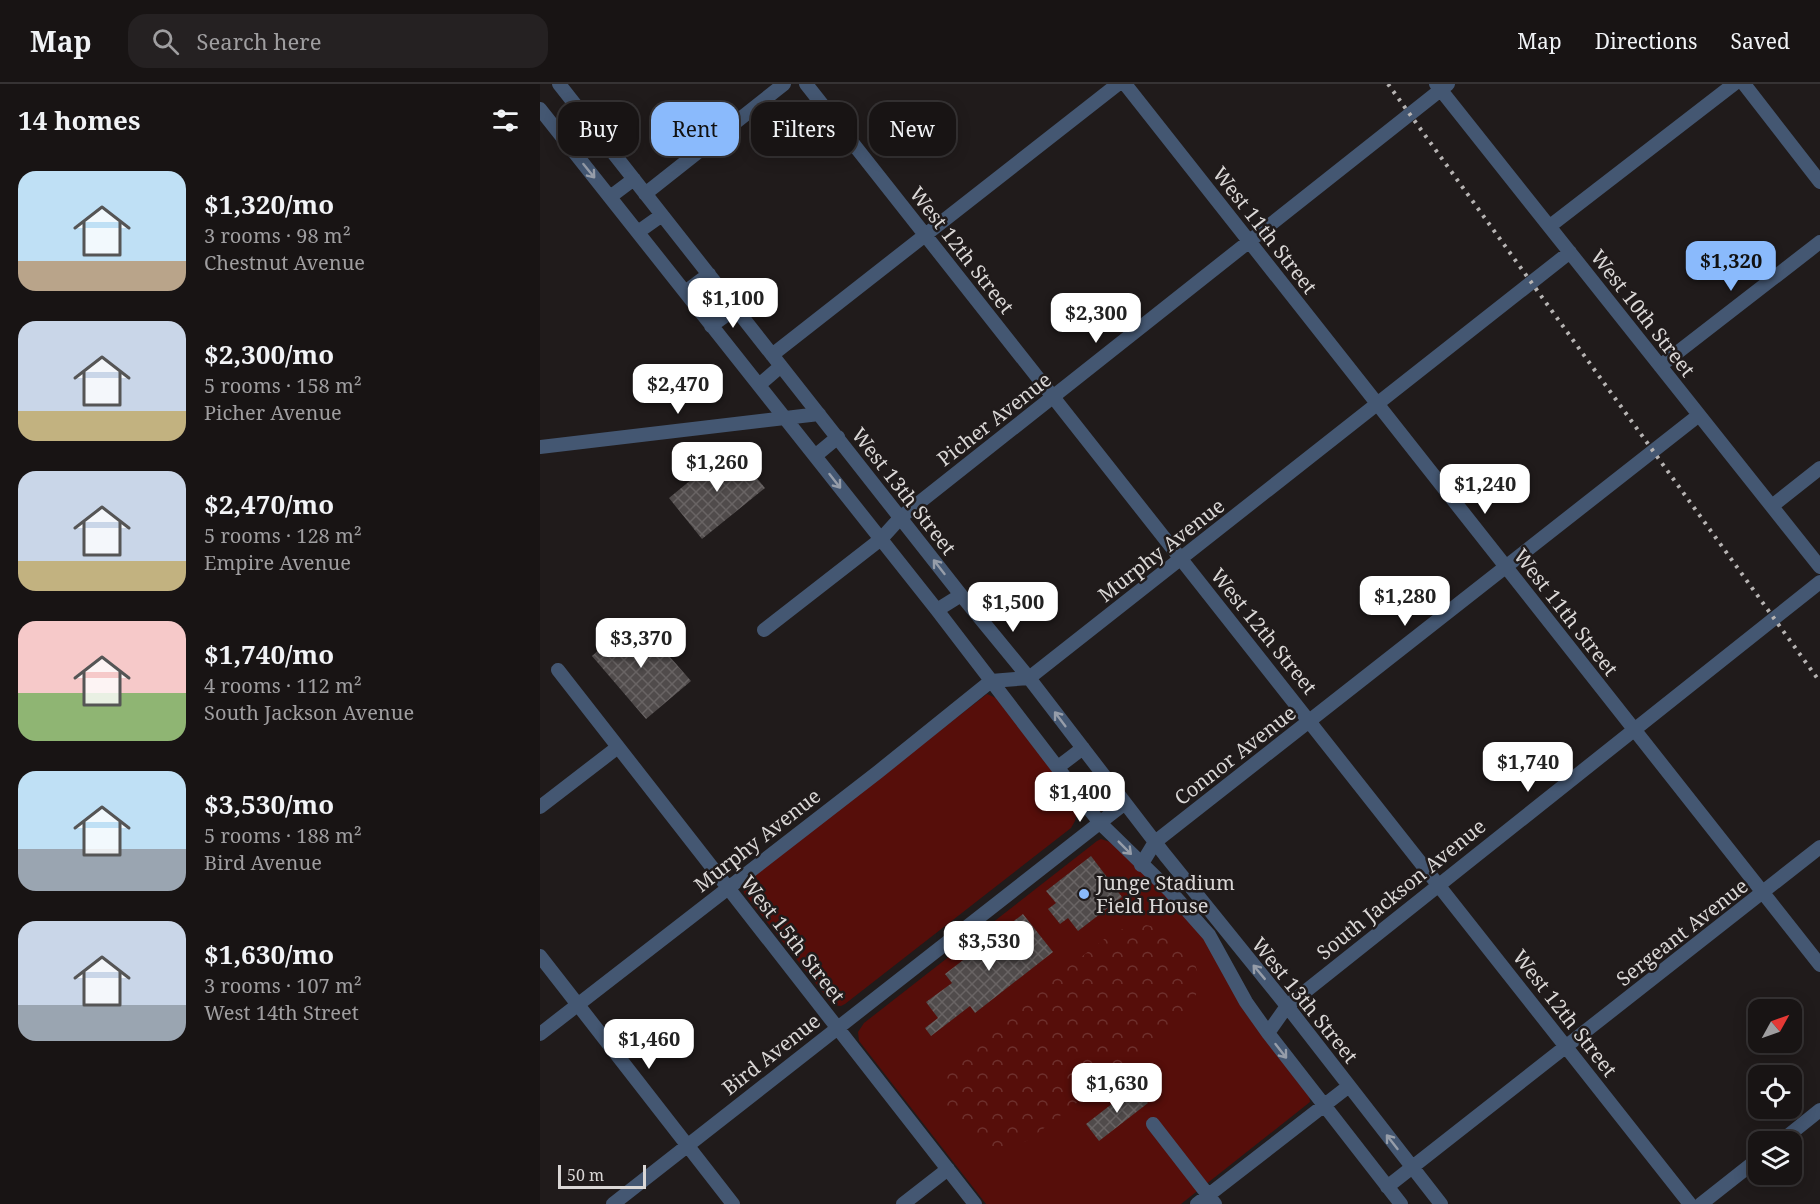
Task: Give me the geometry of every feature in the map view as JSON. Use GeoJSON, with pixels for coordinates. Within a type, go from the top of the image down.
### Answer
{"type":"FeatureCollection","features":[{"type":"Feature","properties":{"kind":"street","name":"West 13th Street"},"geometry":{"type":"LineString","coordinates":[[559,84],[1441,1204]]}},
{"type":"Feature","properties":{"kind":"street"},"geometry":{"type":"LineString","coordinates":[[645,194],[784,84]]}},
{"type":"Feature","properties":{"kind":"street","name":"West 12th Street"},"geometry":{"type":"LineString","coordinates":[[806,84],[1690,1204]]}},
{"type":"Feature","properties":{"kind":"street"},"geometry":{"type":"LineString","coordinates":[[759,385],[776,360],[926,236],[1118,84]]}},
{"type":"Feature","properties":{"kind":"street","name":"West 11th Street"},"geometry":{"type":"LineString","coordinates":[[1125,84],[1820,965]]}},
{"type":"Feature","properties":{"kind":"street"},"geometry":{"type":"LineString","coordinates":[[1550,226],[1734,84]]}},
{"type":"Feature","properties":{"kind":"street"},"geometry":{"type":"LineString","coordinates":[[1744,84],[1820,182]]}},
{"type":"Feature","properties":{"kind":"street","name":"Picher Avenue"},"geometry":{"type":"LineString","coordinates":[[764,630],[880,539],[901,517],[1250,242],[1442,86]]}},
{"type":"Feature","properties":{"kind":"street","name":"West 10th Street"},"geometry":{"type":"LineString","coordinates":[[1442,86],[1570,252],[1820,567]]}},
{"type":"Feature","properties":{"kind":"street","name":"West 13th Street"},"geometry":{"type":"LineString","coordinates":[[540,109],[938,610],[1100,823],[1170,891],[1209,935],[1230,969],[1246,1002],[1268,1033],[1401,1204]]}},
{"type":"Feature","properties":{"kind":"street"},"geometry":{"type":"LineString","coordinates":[[610,197],[634,179]]}},
{"type":"Feature","properties":{"kind":"street"},"geometry":{"type":"LineString","coordinates":[[638,232],[662,215]]}},
{"type":"Feature","properties":{"kind":"street"},"geometry":{"type":"LineString","coordinates":[[1660,366],[1820,242]]}},
{"type":"Feature","properties":{"kind":"street","name":"Murphy Avenue"},"geometry":{"type":"LineString","coordinates":[[1029,678],[1570,252]]}},
{"type":"Feature","properties":{"kind":"street"},"geometry":{"type":"LineString","coordinates":[[685,292],[709,274]]}},
{"type":"Feature","properties":{"kind":"street"},"geometry":{"type":"LineString","coordinates":[[711,326],[736,308]]}},
{"type":"Feature","properties":{"kind":"street"},"geometry":{"type":"LineString","coordinates":[[540,447],[819,414]]}},
{"type":"Feature","properties":{"kind":"street","name":"Connor Avenue"},"geometry":{"type":"LineString","coordinates":[[1142,865],[1155,842],[1699,415]]}},
{"type":"Feature","properties":{"kind":"street"},"geometry":{"type":"LineString","coordinates":[[814,456],[838,437]]}},
{"type":"Feature","properties":{"kind":"street"},"geometry":{"type":"LineString","coordinates":[[1772,506],[1820,468]]}},
{"type":"Feature","properties":{"kind":"street","name":"South Jackson Avenue"},"geometry":{"type":"LineString","coordinates":[[1268,1033],[1287,1006],[1820,582]]}},
{"type":"Feature","properties":{"kind":"street"},"geometry":{"type":"LineString","coordinates":[[938,610],[961,595]]}},
{"type":"Feature","properties":{"kind":"street","name":"West 15th Street"},"geometry":{"type":"LineString","coordinates":[[558,670],[975,1204]]}},
{"type":"Feature","properties":{"kind":"street"},"geometry":{"type":"LineString","coordinates":[[991,681],[1029,678]]}},
{"type":"Feature","properties":{"kind":"street","name":"Murphy Avenue"},"geometry":{"type":"LineString","coordinates":[[540,1034],[878,772],[991,681]]}},
{"type":"Feature","properties":{"kind":"street"},"geometry":{"type":"LineString","coordinates":[[540,807],[618,747]]}},
{"type":"Feature","properties":{"kind":"street"},"geometry":{"type":"LineString","coordinates":[[1058,767],[1083,748]]}},
{"type":"Feature","properties":{"kind":"street","name":"Bird Avenue"},"geometry":{"type":"LineString","coordinates":[[613,1204],[1125,803]]}},
{"type":"Feature","properties":{"kind":"street","name":"Sergeant Avenue"},"geometry":{"type":"LineString","coordinates":[[1387,1186],[1820,847]]}},
{"type":"Feature","properties":{"kind":"street"},"geometry":{"type":"LineString","coordinates":[[540,956],[733,1204]]}},
{"type":"Feature","properties":{"kind":"street"},"geometry":{"type":"LineString","coordinates":[[1153,1124],[1207,1201],[1349,1086]]}},
{"type":"Feature","properties":{"kind":"street"},"geometry":{"type":"LineString","coordinates":[[1794,1131],[1820,1110]]}},
{"type":"Feature","properties":{"kind":"street"},"geometry":{"type":"LineString","coordinates":[[1701,1204],[1748,1167]]}},
{"type":"Feature","properties":{"kind":"street"},"geometry":{"type":"LineString","coordinates":[[903,1204],[948,1169]]}},
{"type":"Feature","properties":{"kind":"green space"},"geometry":{"type":"Polygon","coordinates":[[[987,694],[996,698],[1064,785],[1067,798],[1077,812],[1075,821],[1071,828],[845,1004],[833,1005],[744,893],[742,884],[987,694]]]}},
{"type":"Feature","properties":{"kind":"green space"},"geometry":{"type":"Polygon","coordinates":[[[1101,839],[1110,842],[1160,885],[1193,919],[1309,1095],[1310,1102],[1181,1204],[986,1204],[859,1041],[858,1032],[864,1023],[1101,839]]]}},
{"type":"Feature","properties":{"kind":"green space"},"geometry":{"type":"Polygon","coordinates":[[[1146,925],[1164,930],[1178,940],[1189,951],[1196,965],[1198,981],[1196,996],[1188,1012],[1176,1026],[1030,1139],[1008,1146],[988,1146],[970,1138],[957,1126],[948,1109],[945,1091],[949,1071],[961,1051],[1112,933],[1129,927],[1146,925]]]}},
{"type":"Feature","properties":{"kind":"building"},"geometry":{"type":"Polygon","coordinates":[[[731,447],[765,488],[702,539],[669,498],[731,447]]]}},
{"type":"Feature","properties":{"kind":"building"},"geometry":{"type":"Polygon","coordinates":[[[636,618],[691,681],[646,719],[592,656],[636,618]]]}},
{"type":"Feature","properties":{"kind":"building","name":"Junge Stadium Field House"},"geometry":{"type":"Polygon","coordinates":[[[1091,856],[1122,897],[1078,931],[1068,918],[1060,924],[1048,909],[1056,903],[1046,891],[1091,856]]]}},
{"type":"Feature","properties":{"kind":"building"},"geometry":{"type":"Polygon","coordinates":[[[1023,914],[1053,952],[975,1013],[970,1006],[931,1036],[925,1028],[938,1018],[926,1002],[952,983],[945,974],[1023,914]]]}},
{"type":"Feature","properties":{"kind":"building"},"geometry":{"type":"Polygon","coordinates":[[[1135,1086],[1148,1103],[1099,1141],[1086,1124],[1135,1086]]]}},
{"type":"Feature","properties":{"kind":"railway"},"geometry":{"type":"LineString","coordinates":[[1388,84],[1820,682]]}},
{"type":"Feature","properties":{"kind":"place","name":"Junge Stadium Field House"},"geometry":{"type":"Point","coordinates":[1084,894]}}]}
